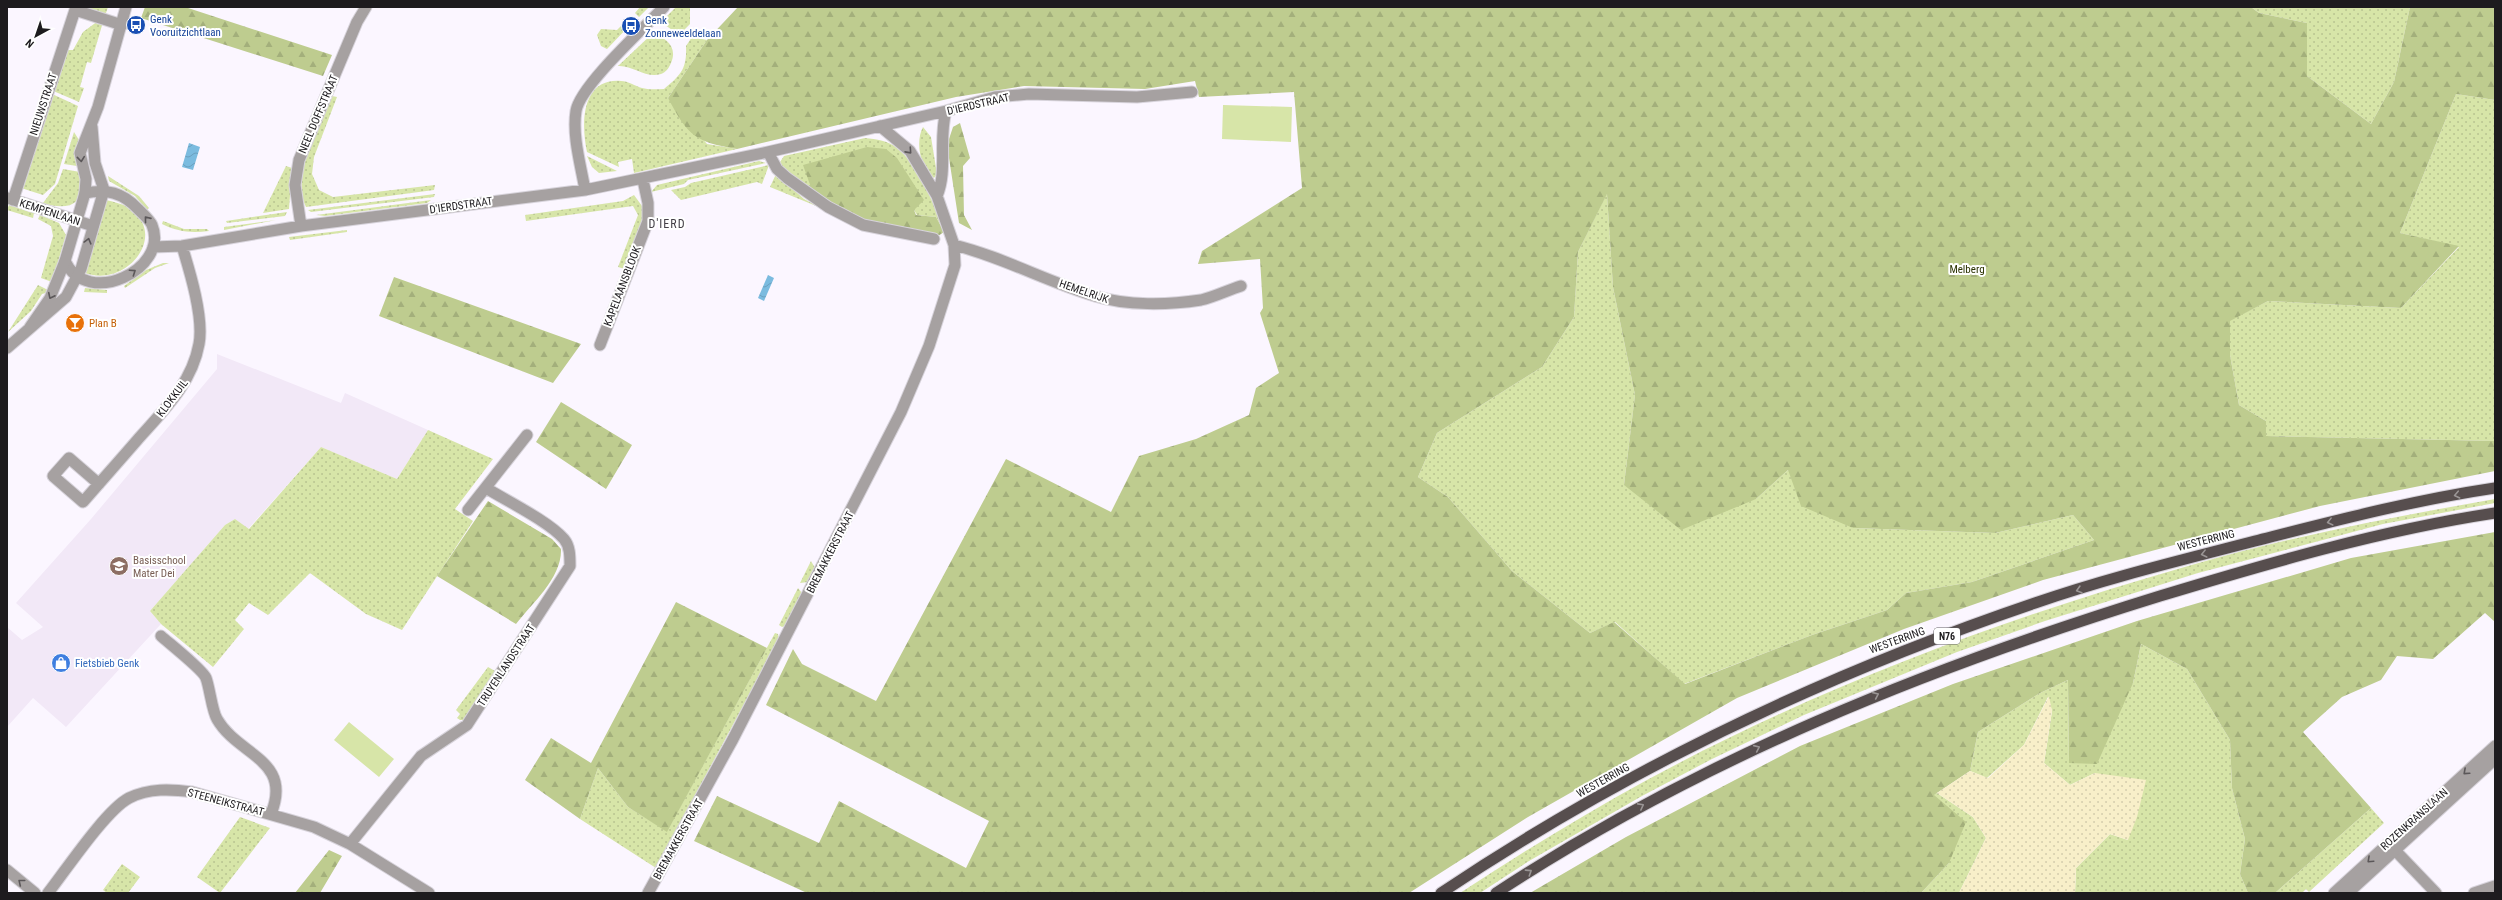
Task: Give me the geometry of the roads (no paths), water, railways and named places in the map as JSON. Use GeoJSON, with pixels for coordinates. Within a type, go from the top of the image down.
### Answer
{"type":"FeatureCollection","features":[{"type":"Feature","properties":{"kind":"highway","name":"WESTERRING"},"geometry":{"type":"LineString","coordinates":[[1441,893],[1511,846],[1729,727],[1862,668],[2036,602],[2182,560],[2343,519],[2495,488]]}},
{"type":"Feature","properties":{"kind":"highway"},"geometry":{"type":"LineString","coordinates":[[1496,893],[1552,856],[1643,805],[1749,752],[1899,686],[2054,629],[2200,584],[2348,543],[2495,513]]}},
{"type":"Feature","properties":{"kind":"street"},"geometry":{"type":"LineString","coordinates":[[30,327],[50,298],[65,260],[77,221],[85,192],[80,153],[92,127],[126,7]]}},
{"type":"Feature","properties":{"kind":"street","name":"NEEL DOFFSTRAAT"},"geometry":{"type":"LineString","coordinates":[[301,226],[296,185],[299,160],[357,22],[366,7]]}},
{"type":"Feature","properties":{"kind":"street"},"geometry":{"type":"LineString","coordinates":[[585,190],[575,120],[578,102],[590,85],[664,7]]}},
{"type":"Feature","properties":{"kind":"street","name":"NIEUWSTRAAT"},"geometry":{"type":"LineString","coordinates":[[10,199],[75,10],[122,24]]}},
{"type":"Feature","properties":{"kind":"street","name":"D'IERDSTRAAT"},"geometry":{"type":"LineString","coordinates":[[153,247],[182,246],[301,226],[585,190],[643,180],[946,111],[994,98],[1030,94],[1137,97],[1192,92]]}},
{"type":"Feature","properties":{"kind":"street"},"geometry":{"type":"LineString","coordinates":[[937,196],[942,178],[941,128],[946,111]]}},
{"type":"Feature","properties":{"kind":"street","name":"BREMAKKERSTRAAT"},"geometry":{"type":"LineString","coordinates":[[648,893],[737,732],[901,412],[940,315],[955,265],[954,245],[937,196],[910,151],[880,126]]}},
{"type":"Feature","properties":{"kind":"street"},"geometry":{"type":"LineString","coordinates":[[7,348],[66,297],[76,278],[104,190],[95,163],[92,127]]}},
{"type":"Feature","properties":{"kind":"street"},"geometry":{"type":"LineString","coordinates":[[768,152],[777,169],[787,178],[828,207],[863,225],[934,239]]}},
{"type":"Feature","properties":{"kind":"street","name":"KAPELAANSBLOOK"},"geometry":{"type":"LineString","coordinates":[[600,345],[648,221],[648,203],[643,180]]}},
{"type":"Feature","properties":{"kind":"street"},"geometry":{"type":"LineString","coordinates":[[65,260],[76,278],[96,284],[120,279],[140,267],[153,247],[152,225],[132,202],[104,190],[85,192]]}},
{"type":"Feature","properties":{"kind":"street","name":"KEMPENLAAN"},"geometry":{"type":"LineString","coordinates":[[10,199],[93,226]]}},
{"type":"Feature","properties":{"kind":"street","name":"HEMELRIJK"},"geometry":{"type":"LineString","coordinates":[[954,245],[982,252],[1095,296],[1121,302],[1169,303],[1202,299],[1241,286]]}},
{"type":"Feature","properties":{"kind":"street","name":"KLOKKUIL"},"geometry":{"type":"LineString","coordinates":[[99,484],[171,402],[193,368],[200,343],[199,320],[193,282],[182,246]]}},
{"type":"Feature","properties":{"kind":"street"},"geometry":{"type":"LineString","coordinates":[[468,510],[527,435]]}},
{"type":"Feature","properties":{"kind":"street","name":"TRUYENLANDSTRAAT"},"geometry":{"type":"LineString","coordinates":[[350,844],[421,756],[467,725],[570,566],[570,553],[565,540],[554,531],[486,488]]}},
{"type":"Feature","properties":{"kind":"street"},"geometry":{"type":"LineString","coordinates":[[161,636],[205,676],[216,718],[227,732],[269,767],[275,781],[276,801],[271,814]]}},
{"type":"Feature","properties":{"kind":"street","name":"ROZENKRANSLAAN"},"geometry":{"type":"LineString","coordinates":[[2348,893],[2392,846],[2495,746]]}},
{"type":"Feature","properties":{"kind":"street","name":"ROZENKRANSLAAN"},"geometry":{"type":"LineString","coordinates":[[2334,893],[2495,759]]}},
{"type":"Feature","properties":{"kind":"street","name":"STEENEIKSTRAAT"},"geometry":{"type":"LineString","coordinates":[[48,893],[109,814],[128,798],[146,791],[172,789],[185,791],[271,814],[314,827],[350,844],[430,893]]}},
{"type":"Feature","properties":{"kind":"street"},"geometry":{"type":"LineString","coordinates":[[2392,846],[2436,893]]}},
{"type":"Feature","properties":{"kind":"street"},"geometry":{"type":"LineString","coordinates":[[7,870],[35,893]]}},
{"type":"Feature","properties":{"kind":"street"},"geometry":{"type":"LineString","coordinates":[[2474,893],[2495,886]]}},
{"type":"Feature","properties":{"kind":"water"},"geometry":{"type":"Polygon","coordinates":[[[189,143],[200,147],[193,170],[182,167],[189,143]]]}},
{"type":"Feature","properties":{"kind":"water"},"geometry":{"type":"Polygon","coordinates":[[[768,275],[774,278],[764,301],[758,298],[768,275]]]}},
{"type":"Feature","properties":{"kind":"place","name":"Genk Vooruitzichtlaan"},"geometry":{"type":"Point","coordinates":[136,25]}},
{"type":"Feature","properties":{"kind":"place","name":"Genk Zonneweeldelaan"},"geometry":{"type":"Point","coordinates":[631,26]}},
{"type":"Feature","properties":{"kind":"place","name":"Plan B"},"geometry":{"type":"Point","coordinates":[75,323]}},
{"type":"Feature","properties":{"kind":"place","name":"Basisschool Mater Dei"},"geometry":{"type":"Point","coordinates":[119,566]}},
{"type":"Feature","properties":{"kind":"place","name":"Fietsbieb Genk"},"geometry":{"type":"Point","coordinates":[61,663]}},
{"type":"Feature","properties":{"kind":"district","name":"D'IERD"},"geometry":{"type":"Point","coordinates":[667,224]}},
{"type":"Feature","properties":{"kind":"park label","name":"Melberg"},"geometry":{"type":"Point","coordinates":[1967,269]}}]}
